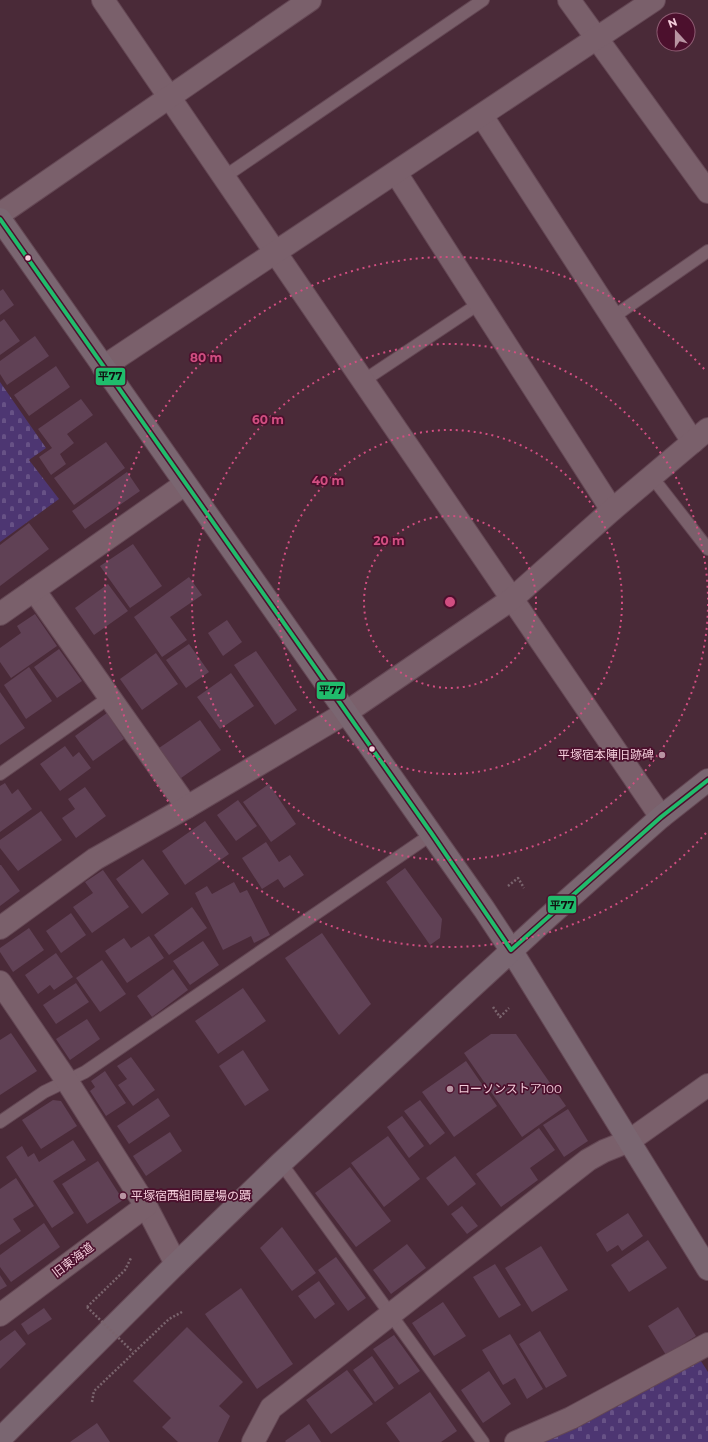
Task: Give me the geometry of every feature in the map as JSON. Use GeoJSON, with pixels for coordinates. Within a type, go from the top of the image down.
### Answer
{"type":"FeatureCollection","features":[{"type":"Feature","properties":{"kind":"street"},"geometry":{"type":"LineString","coordinates":[[103,0],[661,817]]}},
{"type":"Feature","properties":{"kind":"street"},"geometry":{"type":"LineString","coordinates":[[0,214],[310,0]]}},
{"type":"Feature","properties":{"kind":"street"},"geometry":{"type":"LineString","coordinates":[[569,0],[596,40],[708,192]]}},
{"type":"Feature","properties":{"kind":"street"},"geometry":{"type":"LineString","coordinates":[[103,367],[654,0]]}},
{"type":"Feature","properties":{"kind":"street"},"geometry":{"type":"LineString","coordinates":[[0,928],[94,859],[186,807],[347,712],[512,599],[612,510],[700,436],[613,317],[482,116]]}},
{"type":"Feature","properties":{"kind":"street"},"geometry":{"type":"LineString","coordinates":[[396,173],[612,510]]}},
{"type":"Feature","properties":{"kind":"street"},"geometry":{"type":"LineString","coordinates":[[0,219],[185,484],[347,712],[511,950],[708,1269]]}},
{"type":"Feature","properties":{"kind":"street"},"geometry":{"type":"LineString","coordinates":[[0,614],[185,484]]}},
{"type":"Feature","properties":{"kind":"street"},"geometry":{"type":"LineString","coordinates":[[34,590],[186,807]]}},
{"type":"Feature","properties":{"kind":"street"},"geometry":{"type":"LineString","coordinates":[[0,1439],[176,1264],[281,1163],[511,950],[661,817],[708,780]]}},
{"type":"Feature","properties":{"kind":"street"},"geometry":{"type":"LineString","coordinates":[[0,982],[67,1081],[146,1206],[176,1264]]}},
{"type":"Feature","properties":{"kind":"street"},"geometry":{"type":"LineString","coordinates":[[253,1442],[271,1408],[588,1160],[604,1151],[629,1141],[708,1085]]}},
{"type":"Feature","properties":{"kind":"street","name":"旧東海道"},"geometry":{"type":"LineString","coordinates":[[0,1315],[146,1206]]}},
{"type":"Feature","properties":{"kind":"street"},"geometry":{"type":"LineString","coordinates":[[516,1442],[578,1414],[708,1344]]}},
{"type":"Feature","properties":{"kind":"lane"},"geometry":{"type":"LineString","coordinates":[[224,177],[484,0]]}},
{"type":"Feature","properties":{"kind":"lane"},"geometry":{"type":"LineString","coordinates":[[613,317],[708,251]]}},
{"type":"Feature","properties":{"kind":"lane"},"geometry":{"type":"LineString","coordinates":[[364,381],[480,303]]}},
{"type":"Feature","properties":{"kind":"lane"},"geometry":{"type":"LineString","coordinates":[[652,477],[708,549]]}},
{"type":"Feature","properties":{"kind":"lane"},"geometry":{"type":"LineString","coordinates":[[0,774],[110,697]]}},
{"type":"Feature","properties":{"kind":"lane"},"geometry":{"type":"LineString","coordinates":[[0,1122],[44,1092],[85,1072],[432,834]]}},
{"type":"Feature","properties":{"kind":"lane"},"geometry":{"type":"LineString","coordinates":[[281,1163],[392,1314],[483,1442]]}},
{"type":"Feature","properties":{"kind":"path"},"geometry":{"type":"LineString","coordinates":[[508,886],[518,878],[524,888]]}},
{"type":"Feature","properties":{"kind":"path"},"geometry":{"type":"LineString","coordinates":[[493,1007],[500,1017],[509,1008]]}},
{"type":"Feature","properties":{"kind":"path"},"geometry":{"type":"LineString","coordinates":[[131,1258],[125,1270],[87,1307],[133,1352]]}},
{"type":"Feature","properties":{"kind":"path"},"geometry":{"type":"LineString","coordinates":[[92,1402],[94,1391],[133,1352],[169,1319],[182,1312]]}},
{"type":"Feature","properties":{"kind":"green space"},"geometry":{"type":"Polygon","coordinates":[[[0,382],[46,448],[29,460],[59,499],[0,542],[0,382]]]}},
{"type":"Feature","properties":{"kind":"green space"},"geometry":{"type":"Polygon","coordinates":[[[699,1358],[708,1372],[708,1442],[536,1442],[699,1358]]]}},
{"type":"Feature","properties":{"kind":"building"},"geometry":{"type":"Polygon","coordinates":[[[3,289],[14,305],[0,315],[0,291],[3,289]]]}},
{"type":"Feature","properties":{"kind":"building"},"geometry":{"type":"Polygon","coordinates":[[[4,319],[20,341],[0,355],[0,322],[4,319]]]}},
{"type":"Feature","properties":{"kind":"building"},"geometry":{"type":"Polygon","coordinates":[[[35,336],[49,356],[7,385],[0,374],[0,361],[35,336]]]}},
{"type":"Feature","properties":{"kind":"building"},"geometry":{"type":"Polygon","coordinates":[[[56,366],[70,387],[29,416],[14,395],[56,366]]]}},
{"type":"Feature","properties":{"kind":"building"},"geometry":{"type":"Polygon","coordinates":[[[81,399],[93,415],[67,434],[74,443],[60,454],[66,464],[51,475],[39,457],[52,448],[38,429],[81,399]]]}},
{"type":"Feature","properties":{"kind":"building"},"geometry":{"type":"Polygon","coordinates":[[[106,442],[125,468],[74,505],[54,478],[106,442]]]}},
{"type":"Feature","properties":{"kind":"building"},"geometry":{"type":"Polygon","coordinates":[[[127,472],[140,491],[85,529],[72,511],[127,472]]]}},
{"type":"Feature","properties":{"kind":"building"},"geometry":{"type":"Polygon","coordinates":[[[29,523],[49,549],[0,586],[0,545],[29,523]]]}},
{"type":"Feature","properties":{"kind":"building"},"geometry":{"type":"Polygon","coordinates":[[[133,544],[162,586],[130,608],[100,566],[133,544]]]}},
{"type":"Feature","properties":{"kind":"building"},"geometry":{"type":"Polygon","coordinates":[[[189,577],[202,595],[170,617],[187,640],[162,657],[134,617],[189,577]]]}},
{"type":"Feature","properties":{"kind":"building"},"geometry":{"type":"Polygon","coordinates":[[[108,584],[128,611],[94,635],[75,608],[108,584]]]}},
{"type":"Feature","properties":{"kind":"building"},"geometry":{"type":"Polygon","coordinates":[[[35,614],[57,646],[11,678],[0,662],[0,648],[21,633],[17,626],[35,614]]]}},
{"type":"Feature","properties":{"kind":"building"},"geometry":{"type":"Polygon","coordinates":[[[227,620],[242,642],[223,656],[208,633],[227,620]]]}},
{"type":"Feature","properties":{"kind":"building"},"geometry":{"type":"Polygon","coordinates":[[[189,644],[209,672],[186,688],[166,660],[189,644]]]}},
{"type":"Feature","properties":{"kind":"building"},"geometry":{"type":"Polygon","coordinates":[[[59,649],[82,681],[57,698],[34,667],[59,649]]]}},
{"type":"Feature","properties":{"kind":"building"},"geometry":{"type":"Polygon","coordinates":[[[256,651],[297,710],[275,725],[234,665],[256,651]]]}},
{"type":"Feature","properties":{"kind":"building"},"geometry":{"type":"Polygon","coordinates":[[[156,653],[178,684],[142,710],[120,679],[156,653]]]}},
{"type":"Feature","properties":{"kind":"building"},"geometry":{"type":"Polygon","coordinates":[[[29,667],[52,701],[26,719],[4,685],[29,667]]]}},
{"type":"Feature","properties":{"kind":"building"},"geometry":{"type":"Polygon","coordinates":[[[231,673],[254,706],[220,729],[197,697],[231,673]]]}},
{"type":"Feature","properties":{"kind":"building"},"geometry":{"type":"Polygon","coordinates":[[[0,692],[25,728],[0,745],[0,692]]]}},
{"type":"Feature","properties":{"kind":"building"},"geometry":{"type":"Polygon","coordinates":[[[107,713],[124,739],[93,761],[75,736],[107,713]]]}},
{"type":"Feature","properties":{"kind":"building"},"geometry":{"type":"Polygon","coordinates":[[[200,720],[221,750],[181,778],[159,748],[200,720]]]}},
{"type":"Feature","properties":{"kind":"building"},"geometry":{"type":"Polygon","coordinates":[[[65,746],[73,757],[79,752],[91,768],[60,791],[40,764],[65,746]]]}},
{"type":"Feature","properties":{"kind":"building"},"geometry":{"type":"Polygon","coordinates":[[[5,783],[12,794],[18,789],[32,809],[0,832],[0,786],[5,783]]]}},
{"type":"Feature","properties":{"kind":"building"},"geometry":{"type":"Polygon","coordinates":[[[269,784],[296,824],[271,842],[243,802],[269,784]]]}},
{"type":"Feature","properties":{"kind":"building"},"geometry":{"type":"Polygon","coordinates":[[[85,787],[106,816],[76,838],[62,818],[75,809],[68,799],[85,787]]]}},
{"type":"Feature","properties":{"kind":"building"},"geometry":{"type":"Polygon","coordinates":[[[238,800],[257,826],[236,841],[217,815],[238,800]]]}},
{"type":"Feature","properties":{"kind":"building"},"geometry":{"type":"Polygon","coordinates":[[[41,811],[62,840],[18,871],[0,848],[0,840],[41,811]]]}},
{"type":"Feature","properties":{"kind":"building"},"geometry":{"type":"Polygon","coordinates":[[[205,821],[229,854],[185,885],[162,851],[205,821]]]}},
{"type":"Feature","properties":{"kind":"building"},"geometry":{"type":"Polygon","coordinates":[[[266,842],[279,862],[290,855],[304,875],[284,888],[278,879],[262,889],[242,858],[266,842]]]}},
{"type":"Feature","properties":{"kind":"building"},"geometry":{"type":"Polygon","coordinates":[[[143,859],[169,894],[142,914],[116,879],[143,859]]]}},
{"type":"Feature","properties":{"kind":"building"},"geometry":{"type":"Polygon","coordinates":[[[0,865],[20,891],[0,906],[0,865]]]}},
{"type":"Feature","properties":{"kind":"building"},"geometry":{"type":"Polygon","coordinates":[[[405,868],[442,919],[440,938],[430,945],[386,882],[405,868]]]}},
{"type":"Feature","properties":{"kind":"building"},"geometry":{"type":"Polygon","coordinates":[[[103,870],[129,907],[92,933],[73,907],[93,893],[85,882],[103,870]]]}},
{"type":"Feature","properties":{"kind":"building"},"geometry":{"type":"Polygon","coordinates":[[[234,882],[240,893],[247,890],[270,935],[254,943],[251,936],[223,950],[195,893],[207,886],[212,894],[234,882]]]}},
{"type":"Feature","properties":{"kind":"building"},"geometry":{"type":"Polygon","coordinates":[[[192,907],[207,928],[169,955],[154,935],[192,907]]]}},
{"type":"Feature","properties":{"kind":"building"},"geometry":{"type":"Polygon","coordinates":[[[71,913],[86,935],[61,953],[46,931],[71,913]]]}},
{"type":"Feature","properties":{"kind":"building"},"geometry":{"type":"Polygon","coordinates":[[[29,928],[44,950],[13,972],[0,952],[0,948],[29,928]]]}},
{"type":"Feature","properties":{"kind":"building"},"geometry":{"type":"Polygon","coordinates":[[[322,933],[371,1004],[339,1035],[285,958],[322,933]]]}},
{"type":"Feature","properties":{"kind":"building"},"geometry":{"type":"Polygon","coordinates":[[[149,936],[164,958],[127,983],[105,951],[124,938],[131,948],[149,936]]]}},
{"type":"Feature","properties":{"kind":"building"},"geometry":{"type":"Polygon","coordinates":[[[203,941],[219,965],[190,985],[173,961],[203,941]]]}},
{"type":"Feature","properties":{"kind":"building"},"geometry":{"type":"Polygon","coordinates":[[[56,953],[73,977],[54,990],[50,985],[38,994],[25,975],[56,953]]]}},
{"type":"Feature","properties":{"kind":"building"},"geometry":{"type":"Polygon","coordinates":[[[102,960],[126,994],[100,1012],[76,978],[102,960]]]}},
{"type":"Feature","properties":{"kind":"building"},"geometry":{"type":"Polygon","coordinates":[[[173,969],[188,990],[152,1017],[137,996],[173,969]]]}},
{"type":"Feature","properties":{"kind":"building"},"geometry":{"type":"Polygon","coordinates":[[[76,983],[89,1002],[56,1024],[43,1005],[76,983]]]}},
{"type":"Feature","properties":{"kind":"building"},"geometry":{"type":"Polygon","coordinates":[[[243,988],[266,1021],[218,1054],[195,1021],[243,988]]]}},
{"type":"Feature","properties":{"kind":"building"},"geometry":{"type":"Polygon","coordinates":[[[87,1019],[100,1039],[70,1060],[56,1039],[87,1019]]]}},
{"type":"Feature","properties":{"kind":"building"},"geometry":{"type":"Polygon","coordinates":[[[11,1033],[37,1071],[0,1095],[0,1040],[11,1033]]]}},
{"type":"Feature","properties":{"kind":"building"},"geometry":{"type":"Polygon","coordinates":[[[491,1034],[516,1034],[566,1106],[522,1137],[464,1053],[491,1034]]]}},
{"type":"Feature","properties":{"kind":"building"},"geometry":{"type":"Polygon","coordinates":[[[243,1050],[269,1090],[245,1106],[219,1066],[243,1050]]]}},
{"type":"Feature","properties":{"kind":"building"},"geometry":{"type":"Polygon","coordinates":[[[131,1057],[155,1090],[133,1106],[118,1085],[127,1079],[117,1066],[131,1057]]]}},
{"type":"Feature","properties":{"kind":"building"},"geometry":{"type":"Polygon","coordinates":[[[466,1061],[497,1106],[454,1137],[422,1092],[466,1061]]]}},
{"type":"Feature","properties":{"kind":"building"},"geometry":{"type":"Polygon","coordinates":[[[105,1071],[126,1103],[106,1116],[90,1091],[95,1087],[91,1081],[105,1071]]]}},
{"type":"Feature","properties":{"kind":"building"},"geometry":{"type":"Polygon","coordinates":[[[158,1098],[170,1116],[129,1144],[117,1126],[158,1098]]]}},
{"type":"Feature","properties":{"kind":"building"},"geometry":{"type":"Polygon","coordinates":[[[53,1100],[61,1101],[77,1126],[41,1149],[22,1120],[53,1100]]]}},
{"type":"Feature","properties":{"kind":"building"},"geometry":{"type":"Polygon","coordinates":[[[420,1100],[445,1133],[430,1145],[404,1111],[420,1100]]]}},
{"type":"Feature","properties":{"kind":"building"},"geometry":{"type":"Polygon","coordinates":[[[568,1109],[588,1141],[564,1157],[543,1125],[568,1109]]]}},
{"type":"Feature","properties":{"kind":"building"},"geometry":{"type":"Polygon","coordinates":[[[402,1116],[424,1146],[409,1158],[387,1127],[402,1116]]]}},
{"type":"Feature","properties":{"kind":"building"},"geometry":{"type":"Polygon","coordinates":[[[539,1128],[555,1150],[530,1168],[538,1180],[501,1207],[476,1174],[539,1128]]]}},
{"type":"Feature","properties":{"kind":"building"},"geometry":{"type":"Polygon","coordinates":[[[170,1132],[182,1151],[146,1176],[133,1156],[170,1132]]]}},
{"type":"Feature","properties":{"kind":"building"},"geometry":{"type":"Polygon","coordinates":[[[388,1136],[420,1179],[384,1207],[351,1163],[388,1136]]]}},
{"type":"Feature","properties":{"kind":"building"},"geometry":{"type":"Polygon","coordinates":[[[73,1140],[86,1160],[53,1181],[74,1213],[52,1228],[6,1157],[22,1146],[28,1157],[34,1153],[39,1162],[73,1140]]]}},
{"type":"Feature","properties":{"kind":"building"},"geometry":{"type":"Polygon","coordinates":[[[455,1156],[476,1184],[448,1206],[426,1178],[455,1156]]]}},
{"type":"Feature","properties":{"kind":"building"},"geometry":{"type":"Polygon","coordinates":[[[98,1161],[123,1200],[87,1224],[62,1184],[98,1161]]]}},
{"type":"Feature","properties":{"kind":"building"},"geometry":{"type":"Polygon","coordinates":[[[350,1167],[391,1221],[356,1247],[315,1193],[350,1167]]]}},
{"type":"Feature","properties":{"kind":"building"},"geometry":{"type":"Polygon","coordinates":[[[16,1178],[34,1206],[13,1219],[21,1231],[0,1245],[0,1189],[16,1178]]]}},
{"type":"Feature","properties":{"kind":"building"},"geometry":{"type":"Polygon","coordinates":[[[462,1206],[478,1226],[467,1234],[451,1214],[462,1206]]]}},
{"type":"Feature","properties":{"kind":"building"},"geometry":{"type":"Polygon","coordinates":[[[628,1213],[643,1236],[622,1251],[618,1245],[607,1252],[596,1234],[628,1213]]]}},
{"type":"Feature","properties":{"kind":"building"},"geometry":{"type":"Polygon","coordinates":[[[44,1223],[60,1247],[11,1282],[0,1267],[0,1255],[44,1223]]]}},
{"type":"Feature","properties":{"kind":"building"},"geometry":{"type":"Polygon","coordinates":[[[282,1227],[316,1273],[292,1291],[260,1248],[282,1227]]]}},
{"type":"Feature","properties":{"kind":"building"},"geometry":{"type":"Polygon","coordinates":[[[648,1240],[667,1268],[629,1292],[611,1265],[648,1240]]]}},
{"type":"Feature","properties":{"kind":"building"},"geometry":{"type":"Polygon","coordinates":[[[407,1244],[426,1268],[391,1294],[373,1270],[407,1244]]]}},
{"type":"Feature","properties":{"kind":"building"},"geometry":{"type":"Polygon","coordinates":[[[541,1246],[568,1290],[532,1312],[505,1268],[541,1246]]]}},
{"type":"Feature","properties":{"kind":"building"},"geometry":{"type":"Polygon","coordinates":[[[336,1257],[366,1298],[348,1311],[318,1270],[336,1257]]]}},
{"type":"Feature","properties":{"kind":"building"},"geometry":{"type":"Polygon","coordinates":[[[495,1264],[521,1305],[499,1318],[473,1277],[495,1264]]]}},
{"type":"Feature","properties":{"kind":"building"},"geometry":{"type":"Polygon","coordinates":[[[0,1275],[7,1286],[0,1290],[0,1275]]]}},
{"type":"Feature","properties":{"kind":"building"},"geometry":{"type":"Polygon","coordinates":[[[319,1281],[335,1304],[315,1319],[298,1296],[319,1281]]]}},
{"type":"Feature","properties":{"kind":"building"},"geometry":{"type":"Polygon","coordinates":[[[241,1288],[293,1364],[257,1389],[205,1314],[241,1288]]]}},
{"type":"Feature","properties":{"kind":"building"},"geometry":{"type":"Polygon","coordinates":[[[443,1302],[466,1336],[434,1356],[412,1323],[443,1302]]]}},
{"type":"Feature","properties":{"kind":"building"},"geometry":{"type":"Polygon","coordinates":[[[678,1307],[696,1336],[666,1355],[648,1326],[678,1307]]]}},
{"type":"Feature","properties":{"kind":"building"},"geometry":{"type":"Polygon","coordinates":[[[44,1308],[52,1319],[28,1335],[21,1324],[44,1308]]]}},
{"type":"Feature","properties":{"kind":"building"},"geometry":{"type":"Polygon","coordinates":[[[187,1327],[243,1382],[219,1406],[230,1416],[218,1442],[178,1442],[162,1427],[171,1418],[133,1381],[187,1327]]]}},
{"type":"Feature","properties":{"kind":"building"},"geometry":{"type":"Polygon","coordinates":[[[15,1330],[26,1344],[0,1369],[0,1341],[15,1330]]]}},
{"type":"Feature","properties":{"kind":"building"},"geometry":{"type":"Polygon","coordinates":[[[540,1331],[567,1376],[546,1388],[519,1344],[540,1331]]]}},
{"type":"Feature","properties":{"kind":"building"},"geometry":{"type":"Polygon","coordinates":[[[510,1334],[543,1389],[527,1399],[515,1378],[503,1385],[482,1350],[510,1334]]]}},
{"type":"Feature","properties":{"kind":"building"},"geometry":{"type":"Polygon","coordinates":[[[394,1335],[420,1371],[399,1385],[373,1349],[394,1335]]]}},
{"type":"Feature","properties":{"kind":"building"},"geometry":{"type":"Polygon","coordinates":[[[372,1356],[394,1388],[375,1402],[353,1370],[372,1356]]]}},
{"type":"Feature","properties":{"kind":"building"},"geometry":{"type":"Polygon","coordinates":[[[347,1370],[373,1404],[331,1434],[306,1400],[347,1370]]]}},
{"type":"Feature","properties":{"kind":"building"},"geometry":{"type":"Polygon","coordinates":[[[489,1371],[511,1404],[483,1423],[461,1390],[489,1371]]]}},
{"type":"Feature","properties":{"kind":"building"},"geometry":{"type":"Polygon","coordinates":[[[430,1392],[457,1431],[441,1442],[400,1442],[386,1423],[430,1392]]]}},
{"type":"Feature","properties":{"kind":"building"},"geometry":{"type":"Polygon","coordinates":[[[97,1423],[110,1442],[70,1442],[97,1423]]]}},
{"type":"Feature","properties":{"kind":"building"},"geometry":{"type":"Polygon","coordinates":[[[309,1424],[321,1442],[285,1441],[309,1424]]]}},
{"type":"Feature","properties":{"kind":"transit line","name":"平77"},"geometry":{"type":"LineString","coordinates":[[0,219],[432,834],[511,950],[661,817],[708,780]]}},
{"type":"Feature","properties":{"kind":"place","name":"平塚宿本陣旧跡碑"},"geometry":{"type":"Point","coordinates":[662,755]}},
{"type":"Feature","properties":{"kind":"place","name":"ローソンストア100"},"geometry":{"type":"Point","coordinates":[450,1089]}},
{"type":"Feature","properties":{"kind":"place","name":"平塚宿西組問屋場の蹟"},"geometry":{"type":"Point","coordinates":[123,1196]}}]}
